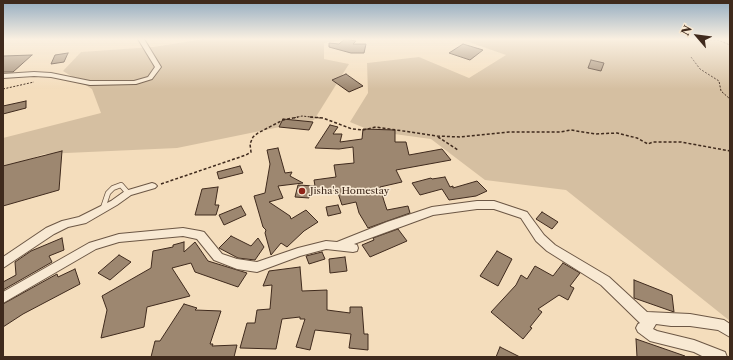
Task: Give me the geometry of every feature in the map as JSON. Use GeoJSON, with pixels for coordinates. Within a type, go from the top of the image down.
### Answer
{"type":"FeatureCollection","features":[{"type":"Feature","properties":{"kind":"street"},"geometry":{"type":"LineString","coordinates":[[3,76],[34,74],[51,75],[90,83],[134,83],[150,78],[158,67],[151,56]]}},
{"type":"Feature","properties":{"kind":"street"},"geometry":{"type":"LineString","coordinates":[[3,263],[50,231],[66,224],[82,220],[114,203],[128,193],[152,186]]}},
{"type":"Feature","properties":{"kind":"street"},"geometry":{"type":"LineString","coordinates":[[338,246],[385,227],[432,211],[477,205],[494,205],[524,215],[540,238],[551,248],[605,281],[650,324]]}},
{"type":"Feature","properties":{"kind":"street"},"geometry":{"type":"LineString","coordinates":[[3,298],[93,246],[119,238],[184,232],[200,235],[218,257],[237,264],[257,267],[326,245],[353,248]]}},
{"type":"Feature","properties":{"kind":"street"},"geometry":{"type":"LineString","coordinates":[[650,324],[647,318],[649,317],[671,320],[690,320],[720,324],[730,331]]}},
{"type":"Feature","properties":{"kind":"street"},"geometry":{"type":"LineString","coordinates":[[650,324],[642,328],[654,337],[694,346],[720,357]]}},
{"type":"Feature","properties":{"kind":"path"},"geometry":{"type":"LineString","coordinates":[[691,57],[700,69],[719,81],[721,91],[730,99]]}},
{"type":"Feature","properties":{"kind":"path"},"geometry":{"type":"LineString","coordinates":[[3,89],[31,83],[51,75]]}},
{"type":"Feature","properties":{"kind":"path"},"geometry":{"type":"LineString","coordinates":[[152,186],[246,155],[251,152],[250,144],[253,137],[258,133],[283,120],[295,117],[323,118],[352,129],[363,130],[376,127],[437,136],[460,137],[509,132],[560,132],[571,130],[595,134],[617,133],[637,138],[648,144],[653,142],[681,142],[730,152]]}},
{"type":"Feature","properties":{"kind":"path"},"geometry":{"type":"LineString","coordinates":[[437,136],[458,150]]}},
{"type":"Feature","properties":{"kind":"shaded area"},"geometry":{"type":"Polygon","coordinates":[[[77,56],[324,56],[324,59],[349,64],[314,120],[177,148],[44,154],[3,169],[3,138],[101,113],[92,89],[63,71],[77,56]]]}},
{"type":"Feature","properties":{"kind":"shaded area"},"geometry":{"type":"Polygon","coordinates":[[[505,56],[730,56],[730,321],[566,190],[485,180],[431,139],[372,131],[350,122],[368,93],[367,63],[419,57],[469,78],[505,56]]]}},
{"type":"Feature","properties":{"kind":"building"},"geometry":{"type":"Polygon","coordinates":[[[3,56],[31,56],[13,72],[3,72],[3,56]]]}},
{"type":"Feature","properties":{"kind":"building"},"geometry":{"type":"Polygon","coordinates":[[[55,56],[67,56],[64,62],[51,64],[55,56]]]}},
{"type":"Feature","properties":{"kind":"building"},"geometry":{"type":"Polygon","coordinates":[[[457,56],[475,56],[470,60],[457,56]]]}},
{"type":"Feature","properties":{"kind":"building"},"geometry":{"type":"Polygon","coordinates":[[[591,60],[604,63],[601,71],[588,68],[591,60]]]}},
{"type":"Feature","properties":{"kind":"building"},"geometry":{"type":"Polygon","coordinates":[[[346,74],[363,86],[349,92],[332,80],[346,74]]]}},
{"type":"Feature","properties":{"kind":"building"},"geometry":{"type":"Polygon","coordinates":[[[26,101],[26,108],[3,114],[3,106],[26,101]]]}},
{"type":"Feature","properties":{"kind":"building"},"geometry":{"type":"Polygon","coordinates":[[[283,119],[313,122],[309,130],[279,127],[283,119]]]}},
{"type":"Feature","properties":{"kind":"building"},"geometry":{"type":"Polygon","coordinates":[[[330,125],[338,127],[333,134],[342,134],[340,142],[362,139],[363,129],[395,130],[395,142],[406,142],[409,155],[442,149],[451,160],[396,170],[402,182],[380,187],[384,201],[387,210],[408,206],[410,213],[368,228],[359,213],[356,202],[342,205],[337,190],[310,194],[309,198],[295,197],[298,185],[315,186],[314,180],[336,177],[334,165],[354,163],[353,147],[339,149],[315,148],[330,125]]]}},
{"type":"Feature","properties":{"kind":"building"},"geometry":{"type":"Polygon","coordinates":[[[278,148],[285,173],[292,172],[290,176],[303,183],[278,186],[283,198],[269,202],[290,216],[291,219],[306,210],[318,222],[304,231],[287,247],[281,243],[271,255],[265,233],[266,230],[263,227],[254,196],[265,193],[270,164],[267,150],[278,148]]]}},
{"type":"Feature","properties":{"kind":"building"},"geometry":{"type":"Polygon","coordinates":[[[62,151],[59,190],[3,206],[3,166],[62,151]]]}},
{"type":"Feature","properties":{"kind":"building"},"geometry":{"type":"Polygon","coordinates":[[[240,166],[243,173],[219,179],[217,172],[240,166]]]}},
{"type":"Feature","properties":{"kind":"building"},"geometry":{"type":"Polygon","coordinates":[[[445,177],[450,187],[453,186],[453,188],[477,181],[487,191],[476,196],[449,200],[442,189],[420,195],[412,183],[431,178],[445,177]]]}},
{"type":"Feature","properties":{"kind":"building"},"geometry":{"type":"Polygon","coordinates":[[[218,187],[215,205],[219,205],[216,215],[195,215],[202,189],[218,187]]]}},
{"type":"Feature","properties":{"kind":"building"},"geometry":{"type":"Polygon","coordinates":[[[338,205],[341,213],[328,216],[326,207],[338,205]]]}},
{"type":"Feature","properties":{"kind":"building"},"geometry":{"type":"Polygon","coordinates":[[[241,206],[246,215],[224,225],[219,215],[241,206]]]}},
{"type":"Feature","properties":{"kind":"building"},"geometry":{"type":"Polygon","coordinates":[[[542,212],[558,222],[552,229],[536,219],[542,212]]]}},
{"type":"Feature","properties":{"kind":"building"},"geometry":{"type":"Polygon","coordinates":[[[398,229],[407,241],[370,257],[362,245],[374,240],[373,238],[398,229]]]}},
{"type":"Feature","properties":{"kind":"building"},"geometry":{"type":"Polygon","coordinates":[[[231,236],[251,246],[258,238],[264,247],[255,260],[238,258],[219,248],[231,236]]]}},
{"type":"Feature","properties":{"kind":"building"},"geometry":{"type":"Polygon","coordinates":[[[62,238],[64,250],[49,256],[52,262],[3,290],[3,282],[16,275],[15,262],[31,251],[62,238]]]}},
{"type":"Feature","properties":{"kind":"building"},"geometry":{"type":"Polygon","coordinates":[[[184,242],[184,252],[195,242],[208,261],[247,273],[238,287],[195,272],[191,263],[172,268],[190,296],[147,307],[144,327],[101,338],[107,310],[102,296],[151,268],[153,251],[173,247],[173,245],[184,242]]]}},
{"type":"Feature","properties":{"kind":"building"},"geometry":{"type":"Polygon","coordinates":[[[497,251],[512,259],[498,286],[480,276],[497,251]]]}},
{"type":"Feature","properties":{"kind":"building"},"geometry":{"type":"Polygon","coordinates":[[[322,252],[325,259],[309,264],[306,256],[322,252]]]}},
{"type":"Feature","properties":{"kind":"building"},"geometry":{"type":"Polygon","coordinates":[[[119,255],[131,262],[110,280],[98,273],[119,255]]]}},
{"type":"Feature","properties":{"kind":"building"},"geometry":{"type":"Polygon","coordinates":[[[345,257],[347,271],[330,273],[329,259],[345,257]]]}},
{"type":"Feature","properties":{"kind":"building"},"geometry":{"type":"Polygon","coordinates":[[[563,263],[580,273],[570,286],[574,288],[568,300],[559,295],[538,309],[542,312],[523,339],[491,312],[516,285],[521,275],[527,279],[535,266],[553,276],[563,263]]]}},
{"type":"Feature","properties":{"kind":"building"},"geometry":{"type":"Polygon","coordinates":[[[300,267],[302,291],[327,290],[327,310],[350,313],[350,307],[362,307],[364,334],[368,334],[368,350],[349,348],[351,334],[315,330],[310,350],[296,347],[305,319],[300,319],[300,317],[282,319],[276,349],[240,348],[247,323],[255,323],[257,310],[270,309],[272,285],[263,286],[269,271],[300,267]]]}},
{"type":"Feature","properties":{"kind":"building"},"geometry":{"type":"Polygon","coordinates":[[[75,269],[80,284],[23,314],[3,327],[3,304],[57,274],[58,277],[75,269]]]}},
{"type":"Feature","properties":{"kind":"building"},"geometry":{"type":"Polygon","coordinates":[[[634,280],[672,295],[674,312],[634,298],[634,280]]]}},
{"type":"Feature","properties":{"kind":"building"},"geometry":{"type":"Polygon","coordinates":[[[184,304],[197,308],[195,310],[221,311],[210,344],[213,344],[212,346],[237,345],[234,357],[151,357],[155,341],[160,341],[184,304]]]}},
{"type":"Feature","properties":{"kind":"building"},"geometry":{"type":"Polygon","coordinates":[[[636,339],[685,356],[685,357],[637,357],[636,339]]]}},
{"type":"Feature","properties":{"kind":"building"},"geometry":{"type":"Polygon","coordinates":[[[500,347],[520,357],[496,357],[500,347]]]}},
{"type":"Feature","properties":{"kind":"place","name":"Jisha's Homestay"},"geometry":{"type":"Point","coordinates":[302,191]}}]}
